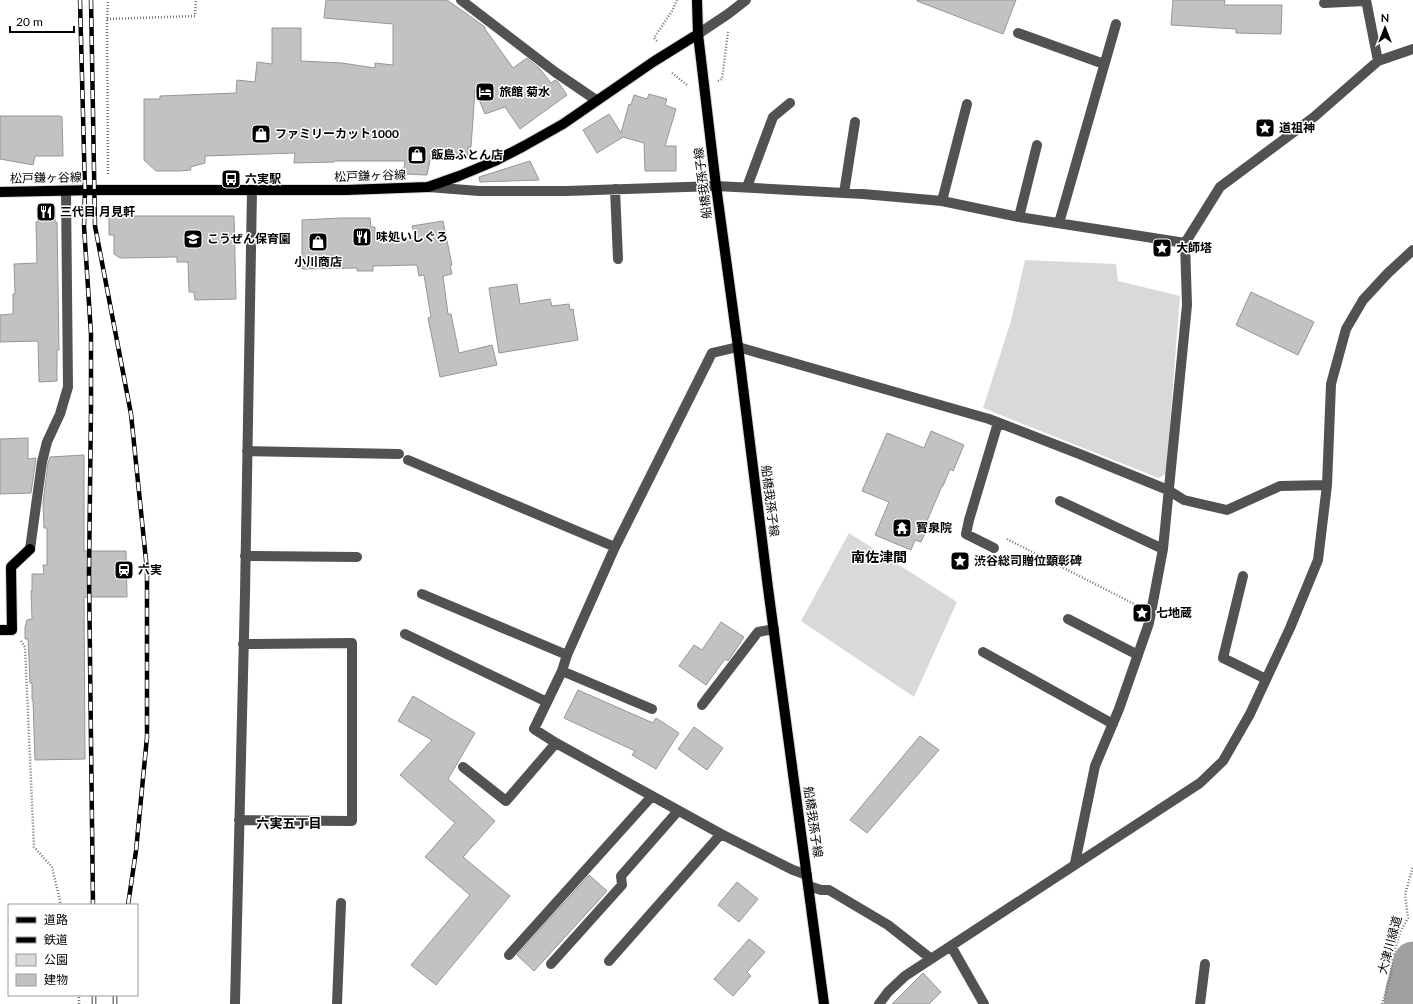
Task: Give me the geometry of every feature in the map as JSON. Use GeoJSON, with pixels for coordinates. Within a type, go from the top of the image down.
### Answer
{"type":"FeatureCollection","features":[{"type":"Feature","properties":{"kind":"main road","name":"船橋我孫子線"},"geometry":{"type":"LineString","coordinates":[[697,0],[698,34],[716,186],[824,1004]]}},
{"type":"Feature","properties":{"kind":"main road","name":"松戸鎌ヶ谷線"},"geometry":{"type":"LineString","coordinates":[[0,192],[108,190],[346,190],[428,187],[495,161],[563,124],[596,100],[698,34]]}},
{"type":"Feature","properties":{"kind":"main road"},"geometry":{"type":"LineString","coordinates":[[0,630],[12,630],[11,566],[30,549]]}},
{"type":"Feature","properties":{"kind":"street"},"geometry":{"type":"LineString","coordinates":[[461,0],[555,72],[596,100]]}},
{"type":"Feature","properties":{"kind":"street"},"geometry":{"type":"LineString","coordinates":[[698,34],[746,0]]}},
{"type":"Feature","properties":{"kind":"street"},"geometry":{"type":"LineString","coordinates":[[1324,3],[1365,0],[1378,61]]}},
{"type":"Feature","properties":{"kind":"street"},"geometry":{"type":"LineString","coordinates":[[1059,223],[1116,24]]}},
{"type":"Feature","properties":{"kind":"street"},"geometry":{"type":"LineString","coordinates":[[1018,33],[1104,64]]}},
{"type":"Feature","properties":{"kind":"street"},"geometry":{"type":"LineString","coordinates":[[1075,863],[1095,766],[1113,724],[1149,623],[1163,549],[1187,305],[1185,243],[1220,187],[1314,117],[1378,61],[1413,49]]}},
{"type":"Feature","properties":{"kind":"street"},"geometry":{"type":"LineString","coordinates":[[747,187],[773,116],[790,103]]}},
{"type":"Feature","properties":{"kind":"street"},"geometry":{"type":"LineString","coordinates":[[942,201],[967,104]]}},
{"type":"Feature","properties":{"kind":"street"},"geometry":{"type":"LineString","coordinates":[[844,193],[855,122]]}},
{"type":"Feature","properties":{"kind":"street"},"geometry":{"type":"LineString","coordinates":[[1019,217],[1037,145]]}},
{"type":"Feature","properties":{"kind":"street"},"geometry":{"type":"LineString","coordinates":[[428,187],[479,191],[716,186],[844,193],[942,201],[1019,217],[1185,243]]}},
{"type":"Feature","properties":{"kind":"street"},"geometry":{"type":"LineString","coordinates":[[615,189],[618,259]]}},
{"type":"Feature","properties":{"kind":"street"},"geometry":{"type":"LineString","coordinates":[[235,1004],[252,190]]}},
{"type":"Feature","properties":{"kind":"street"},"geometry":{"type":"LineString","coordinates":[[30,549],[42,462],[47,442],[60,414],[68,387],[66,191]]}},
{"type":"Feature","properties":{"kind":"street"},"geometry":{"type":"LineString","coordinates":[[879,1004],[888,992],[905,976],[930,958],[951,946],[1075,863],[1200,783],[1223,761],[1250,714],[1290,628],[1318,560],[1327,485],[1331,384],[1346,329],[1363,300],[1388,273],[1413,250]]}},
{"type":"Feature","properties":{"kind":"street"},"geometry":{"type":"LineString","coordinates":[[930,958],[888,925],[829,890],[821,890],[793,870],[678,811],[556,743],[534,729],[562,671],[567,655],[615,547],[712,354],[738,347],[998,423],[1168,490],[1184,500],[1227,510],[1280,486],[1327,485]]}},
{"type":"Feature","properties":{"kind":"street"},"geometry":{"type":"LineString","coordinates":[[994,548],[966,534],[998,423]]}},
{"type":"Feature","properties":{"kind":"street"},"geometry":{"type":"LineString","coordinates":[[247,451],[404,457],[615,547]]}},
{"type":"Feature","properties":{"kind":"street"},"geometry":{"type":"LineString","coordinates":[[1060,501],[1163,549]]}},
{"type":"Feature","properties":{"kind":"street"},"geometry":{"type":"LineString","coordinates":[[245,556],[357,557]]}},
{"type":"Feature","properties":{"kind":"street"},"geometry":{"type":"LineString","coordinates":[[1243,576],[1223,658],[1266,680]]}},
{"type":"Feature","properties":{"kind":"street"},"geometry":{"type":"LineString","coordinates":[[422,594],[567,655]]}},
{"type":"Feature","properties":{"kind":"street"},"geometry":{"type":"LineString","coordinates":[[1068,619],[1138,654]]}},
{"type":"Feature","properties":{"kind":"street"},"geometry":{"type":"LineString","coordinates":[[702,705],[758,632],[774,629]]}},
{"type":"Feature","properties":{"kind":"street"},"geometry":{"type":"LineString","coordinates":[[405,634],[547,702]]}},
{"type":"Feature","properties":{"kind":"street"},"geometry":{"type":"LineString","coordinates":[[239,820],[352,821],[352,643],[243,644]]}},
{"type":"Feature","properties":{"kind":"street"},"geometry":{"type":"LineString","coordinates":[[983,652],[1113,724]]}},
{"type":"Feature","properties":{"kind":"street"},"geometry":{"type":"LineString","coordinates":[[562,671],[652,709]]}},
{"type":"Feature","properties":{"kind":"street"},"geometry":{"type":"LineString","coordinates":[[463,768],[506,801],[556,743]]}},
{"type":"Feature","properties":{"kind":"street"},"geometry":{"type":"LineString","coordinates":[[509,955],[652,796]]}},
{"type":"Feature","properties":{"kind":"street"},"geometry":{"type":"LineString","coordinates":[[551,964],[622,885],[621,876],[678,811]]}},
{"type":"Feature","properties":{"kind":"street"},"geometry":{"type":"LineString","coordinates":[[609,961],[721,834]]}},
{"type":"Feature","properties":{"kind":"street"},"geometry":{"type":"LineString","coordinates":[[337,1004],[341,903]]}},
{"type":"Feature","properties":{"kind":"street"},"geometry":{"type":"LineString","coordinates":[[951,946],[984,1004]]}},
{"type":"Feature","properties":{"kind":"street"},"geometry":{"type":"LineString","coordinates":[[1200,1004],[1205,964]]}},
{"type":"Feature","properties":{"kind":"path"},"geometry":{"type":"LineString","coordinates":[[108,0],[108,190]]}},
{"type":"Feature","properties":{"kind":"path"},"geometry":{"type":"LineString","coordinates":[[107,18],[196,16],[196,0]]}},
{"type":"Feature","properties":{"kind":"path"},"geometry":{"type":"LineString","coordinates":[[657,41],[654,38],[672,11],[677,0]]}},
{"type":"Feature","properties":{"kind":"path"},"geometry":{"type":"LineString","coordinates":[[712,83],[722,79],[729,28]]}},
{"type":"Feature","properties":{"kind":"path"},"geometry":{"type":"LineString","coordinates":[[672,73],[689,86]]}},
{"type":"Feature","properties":{"kind":"path"},"geometry":{"type":"LineString","coordinates":[[1001,536],[1151,612]]}},
{"type":"Feature","properties":{"kind":"path"},"geometry":{"type":"LineString","coordinates":[[12,630],[25,647],[27,659],[34,847],[52,866],[61,904]]}},
{"type":"Feature","properties":{"kind":"path","name":"大津川緑道"},"geometry":{"type":"LineString","coordinates":[[1382,1004],[1390,980],[1393,957],[1400,932],[1408,918],[1405,895],[1413,866]]}},
{"type":"Feature","properties":{"kind":"green space"},"geometry":{"type":"Polygon","coordinates":[[[1025,260],[1116,264],[1118,281],[1180,296],[1166,474],[1159,478],[983,408],[1011,321],[1025,260]]]}},
{"type":"Feature","properties":{"kind":"green space"},"geometry":{"type":"Polygon","coordinates":[[[849,533],[957,602],[914,697],[801,621],[849,533]]]}},
{"type":"Feature","properties":{"kind":"building"},"geometry":{"type":"Polygon","coordinates":[[[326,0],[447,0],[485,27],[513,68],[527,58],[540,69],[551,83],[555,80],[558,82],[567,95],[520,129],[505,107],[485,114],[475,90],[471,147],[468,147],[468,155],[432,151],[427,175],[403,174],[405,161],[334,161],[294,163],[295,153],[205,156],[205,163],[190,167],[191,170],[180,171],[156,171],[144,160],[144,99],[160,99],[160,96],[236,93],[237,80],[255,82],[257,62],[272,64],[272,28],[301,28],[301,61],[342,63],[375,68],[375,63],[393,65],[393,24],[324,18],[326,0]]]}},
{"type":"Feature","properties":{"kind":"building"},"geometry":{"type":"Polygon","coordinates":[[[917,0],[1016,0],[1003,34],[917,0]]]}},
{"type":"Feature","properties":{"kind":"building"},"geometry":{"type":"Polygon","coordinates":[[[1173,0],[1225,0],[1224,5],[1282,5],[1281,34],[1236,33],[1236,29],[1171,25],[1173,0]]]}},
{"type":"Feature","properties":{"kind":"building"},"geometry":{"type":"Polygon","coordinates":[[[649,94],[667,99],[665,105],[676,109],[665,146],[676,146],[676,171],[645,171],[644,143],[623,137],[597,153],[583,130],[609,114],[621,133],[629,104],[631,105],[634,95],[647,99],[649,94]]]}},
{"type":"Feature","properties":{"kind":"building"},"geometry":{"type":"Polygon","coordinates":[[[0,116],[62,117],[63,156],[35,156],[33,165],[0,159],[0,116]]]}},
{"type":"Feature","properties":{"kind":"building"},"geometry":{"type":"Polygon","coordinates":[[[530,161],[539,180],[480,182],[479,177],[530,161]]]}},
{"type":"Feature","properties":{"kind":"building"},"geometry":{"type":"Polygon","coordinates":[[[55,207],[55,222],[57,222],[59,350],[57,350],[57,381],[39,382],[38,341],[0,342],[0,315],[13,314],[13,294],[15,294],[14,264],[37,263],[37,208],[55,207]]]}},
{"type":"Feature","properties":{"kind":"building"},"geometry":{"type":"Polygon","coordinates":[[[109,216],[234,216],[236,299],[195,300],[194,292],[189,292],[188,262],[177,262],[177,257],[120,258],[114,254],[114,235],[109,235],[109,216]]]}},
{"type":"Feature","properties":{"kind":"building"},"geometry":{"type":"Polygon","coordinates":[[[370,218],[371,227],[375,227],[375,238],[415,236],[412,226],[443,221],[452,265],[450,265],[452,274],[443,276],[448,314],[451,314],[459,353],[492,345],[497,365],[440,377],[428,318],[431,317],[424,275],[419,276],[417,265],[373,266],[373,271],[357,271],[357,268],[302,269],[302,220],[370,218]]]}},
{"type":"Feature","properties":{"kind":"building"},"geometry":{"type":"Polygon","coordinates":[[[517,284],[520,304],[550,299],[552,306],[569,304],[570,310],[573,309],[578,340],[499,353],[489,288],[517,284]]]}},
{"type":"Feature","properties":{"kind":"building"},"geometry":{"type":"Polygon","coordinates":[[[1251,292],[1314,322],[1298,355],[1236,325],[1251,292]]]}},
{"type":"Feature","properties":{"kind":"building"},"geometry":{"type":"Polygon","coordinates":[[[931,431],[964,445],[953,471],[950,469],[942,486],[927,521],[930,522],[921,542],[915,540],[911,550],[875,535],[889,502],[862,491],[887,433],[924,448],[931,431]]]}},
{"type":"Feature","properties":{"kind":"building"},"geometry":{"type":"Polygon","coordinates":[[[28,438],[28,459],[36,458],[31,493],[0,494],[0,439],[28,438]]]}},
{"type":"Feature","properties":{"kind":"building"},"geometry":{"type":"Polygon","coordinates":[[[84,455],[84,551],[126,551],[127,597],[84,597],[85,759],[35,760],[32,683],[30,683],[28,639],[25,639],[25,627],[27,620],[32,619],[32,574],[44,574],[43,565],[47,565],[47,528],[44,528],[43,503],[48,463],[50,457],[84,455]]]}},
{"type":"Feature","properties":{"kind":"building"},"geometry":{"type":"Polygon","coordinates":[[[721,622],[744,637],[728,661],[725,659],[706,685],[679,666],[694,645],[702,650],[721,622]]]}},
{"type":"Feature","properties":{"kind":"building"},"geometry":{"type":"Polygon","coordinates":[[[578,690],[653,723],[656,718],[679,733],[656,769],[632,755],[635,751],[564,718],[578,690]]]}},
{"type":"Feature","properties":{"kind":"building"},"geometry":{"type":"Polygon","coordinates":[[[413,696],[475,733],[448,779],[495,821],[463,857],[510,896],[436,985],[411,965],[470,895],[425,857],[455,823],[400,775],[432,740],[398,721],[413,696]]]}},
{"type":"Feature","properties":{"kind":"building"},"geometry":{"type":"Polygon","coordinates":[[[694,727],[723,748],[707,770],[678,749],[694,727]]]}},
{"type":"Feature","properties":{"kind":"building"},"geometry":{"type":"Polygon","coordinates":[[[920,736],[939,750],[867,833],[850,820],[920,736]]]}},
{"type":"Feature","properties":{"kind":"building"},"geometry":{"type":"Polygon","coordinates":[[[589,875],[607,891],[534,971],[517,955],[589,875]]]}},
{"type":"Feature","properties":{"kind":"building"},"geometry":{"type":"Polygon","coordinates":[[[737,882],[758,899],[739,922],[718,905],[737,882]]]}},
{"type":"Feature","properties":{"kind":"building"},"geometry":{"type":"Polygon","coordinates":[[[749,939],[765,952],[747,972],[751,976],[733,996],[714,979],[749,939]]]}},
{"type":"Feature","properties":{"kind":"building"},"geometry":{"type":"Polygon","coordinates":[[[923,973],[941,992],[929,1004],[892,1004],[923,973]]]}},
{"type":"Feature","properties":{"kind":"waterway"},"geometry":{"type":"LineString","coordinates":[[1403,1004],[1405,990],[1413,961]]}},
{"type":"Feature","properties":{"kind":"railway"},"geometry":{"type":"LineString","coordinates":[[80,0],[85,191],[84,226],[91,334],[89,574],[93,904]]}},
{"type":"Feature","properties":{"kind":"railway"},"geometry":{"type":"LineString","coordinates":[[91,0],[95,226],[131,414],[147,570],[147,737],[136,851],[128,904]]}},
{"type":"Feature","properties":{"kind":"railway"},"geometry":{"type":"LineString","coordinates":[[94,996],[94,1004]]}},
{"type":"Feature","properties":{"kind":"railway"},"geometry":{"type":"LineString","coordinates":[[115,996],[115,1004]]}},
{"type":"Feature","properties":{"kind":"place","name":"旅館 菊水"},"geometry":{"type":"Point","coordinates":[485,92]}},
{"type":"Feature","properties":{"kind":"place","name":"道祖神"},"geometry":{"type":"Point","coordinates":[1265,128]}},
{"type":"Feature","properties":{"kind":"place","name":"ファミリーカット1000"},"geometry":{"type":"Point","coordinates":[261,134]}},
{"type":"Feature","properties":{"kind":"place","name":"飯島ふとん店"},"geometry":{"type":"Point","coordinates":[417,155]}},
{"type":"Feature","properties":{"kind":"place","name":"六実駅"},"geometry":{"type":"Point","coordinates":[231,179]}},
{"type":"Feature","properties":{"kind":"place","name":"三代目 月見軒"},"geometry":{"type":"Point","coordinates":[46,212]}},
{"type":"Feature","properties":{"kind":"place","name":"味処いしぐろ"},"geometry":{"type":"Point","coordinates":[362,237]}},
{"type":"Feature","properties":{"kind":"place","name":"こうぜん保育園"},"geometry":{"type":"Point","coordinates":[193,239]}},
{"type":"Feature","properties":{"kind":"place","name":"小川商店"},"geometry":{"type":"Point","coordinates":[318,242]}},
{"type":"Feature","properties":{"kind":"place","name":"大師塔"},"geometry":{"type":"Point","coordinates":[1162,248]}},
{"type":"Feature","properties":{"kind":"place","name":"寳泉院"},"geometry":{"type":"Point","coordinates":[902,528]}},
{"type":"Feature","properties":{"kind":"place","name":"渋谷総司贈位顕彰碑"},"geometry":{"type":"Point","coordinates":[960,561]}},
{"type":"Feature","properties":{"kind":"place","name":"六実"},"geometry":{"type":"Point","coordinates":[124,570]}},
{"type":"Feature","properties":{"kind":"place","name":"七地蔵"},"geometry":{"type":"Point","coordinates":[1142,613]}},
{"type":"Feature","properties":{"kind":"district","name":"南佐津間"},"geometry":{"type":"Point","coordinates":[879,557]}},
{"type":"Feature","properties":{"kind":"district","name":"六実五丁目"},"geometry":{"type":"Point","coordinates":[289,823]}}]}
